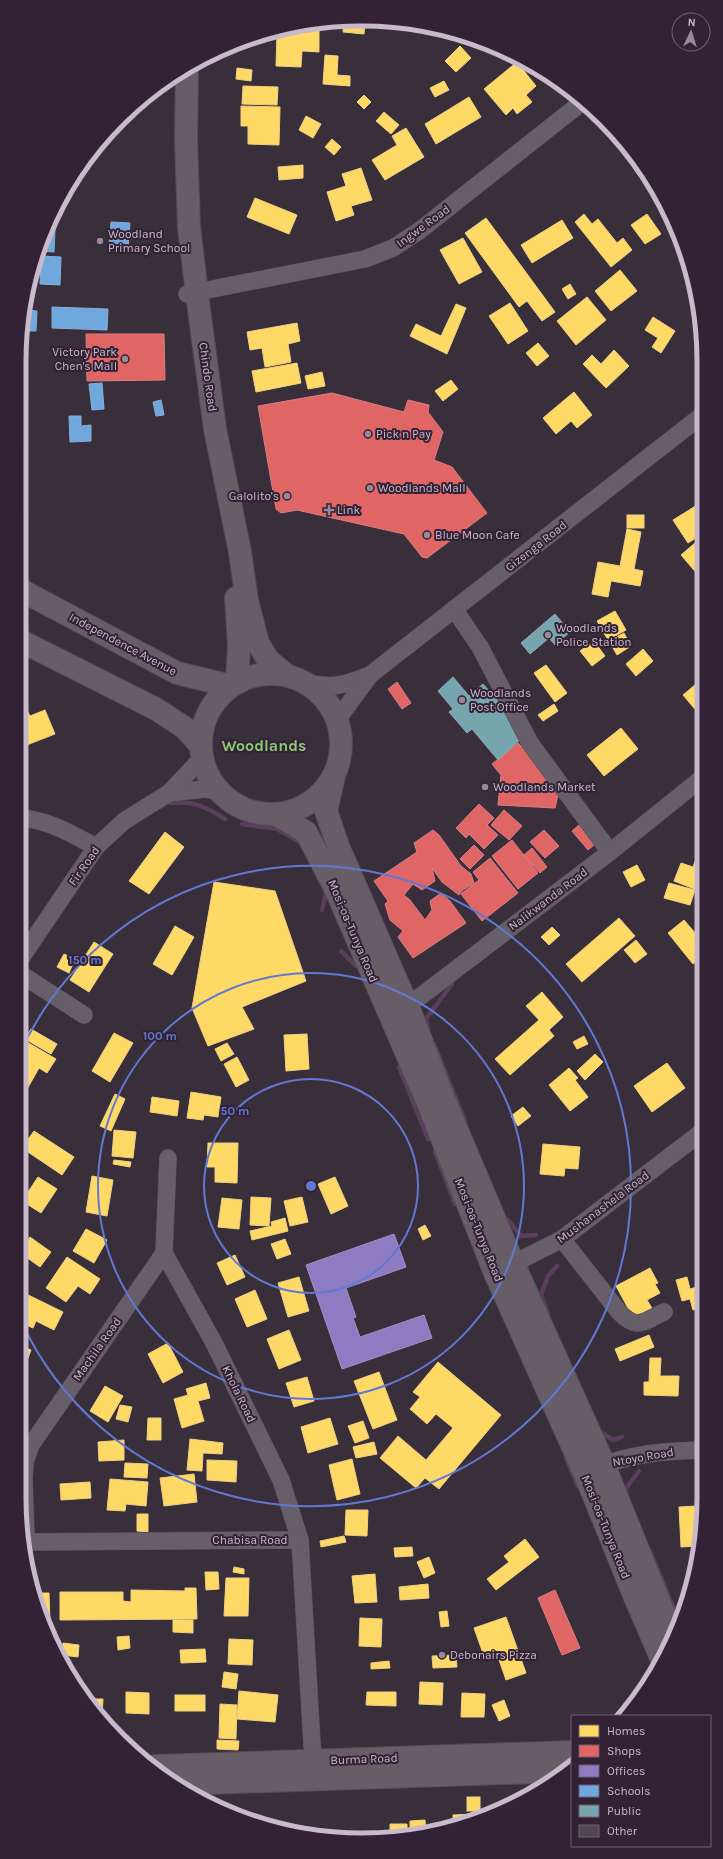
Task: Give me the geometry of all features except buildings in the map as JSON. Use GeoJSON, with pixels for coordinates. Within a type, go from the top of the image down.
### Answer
{"type":"FeatureCollection","features":[{"type":"Feature","properties":{"kind":"main road","name":"Chindo Road"},"geometry":{"type":"LineString","coordinates":[[187,75],[186,140],[192,293],[204,420],[228,543],[236,601],[239,645],[234,684]]}},
{"type":"Feature","properties":{"kind":"main road","name":"Chindo Road"},"geometry":{"type":"LineString","coordinates":[[176,82],[175,131],[178,218],[215,428],[240,552],[247,601],[258,643],[268,660],[284,674]]}},
{"type":"Feature","properties":{"kind":"main road","name":"Independence Avenue"},"geometry":{"type":"LineString","coordinates":[[26,593],[177,673],[234,684]]}},
{"type":"Feature","properties":{"kind":"main road"},"geometry":{"type":"LineString","coordinates":[[26,644],[156,709],[185,728],[202,752]]}},
{"type":"Feature","properties":{"kind":"main road"},"geometry":{"type":"LineString","coordinates":[[259,674],[284,674],[305,682],[319,692],[330,705],[337,720],[340,748],[334,776],[316,798],[304,807],[291,812],[277,815],[256,814],[236,806],[220,791],[209,776],[202,752],[202,732],[212,706],[221,695],[234,684],[248,677],[259,674]]}},
{"type":"Feature","properties":{"kind":"main road","name":"Mosi-oa-Tunya Road"},"geometry":{"type":"LineString","coordinates":[[334,776],[326,811],[398,1010]]}},
{"type":"Feature","properties":{"kind":"main road","name":"Mosi-oa-Tunya Road"},"geometry":{"type":"LineString","coordinates":[[277,815],[304,830],[317,851],[442,1097],[504,1269],[594,1469],[670,1628]]}},
{"type":"Feature","properties":{"kind":"main road","name":"Mosi-oa-Tunya Road"},"geometry":{"type":"LineString","coordinates":[[594,1469],[634,1595],[659,1652]]}},
{"type":"Feature","properties":{"kind":"main road","name":"Burma Road"},"geometry":{"type":"LineString","coordinates":[[160,1766],[571,1752]]}},
{"type":"Feature","properties":{"kind":"main road","name":"Burma Road"},"geometry":{"type":"LineString","coordinates":[[187,1784],[555,1771]]}},
{"type":"Feature","properties":{"kind":"street","name":"Ingwe Road"},"geometry":{"type":"LineString","coordinates":[[192,293],[365,259],[393,248],[419,231],[578,105]]}},
{"type":"Feature","properties":{"kind":"street","name":"Gizenga Road"},"geometry":{"type":"LineString","coordinates":[[337,720],[370,675],[697,419]]}},
{"type":"Feature","properties":{"kind":"street"},"geometry":{"type":"LineString","coordinates":[[454,609],[480,647],[530,743],[610,852]]}},
{"type":"Feature","properties":{"kind":"street","name":"Gizenga Road"},"geometry":{"type":"LineString","coordinates":[[305,682],[328,686],[344,685],[370,675]]}},
{"type":"Feature","properties":{"kind":"street","name":"Fir Road"},"geometry":{"type":"LineString","coordinates":[[26,951],[96,847],[124,821],[169,793],[202,752]]}},
{"type":"Feature","properties":{"kind":"street","name":"Nalikwanda Road"},"geometry":{"type":"LineString","coordinates":[[398,1010],[427,991],[610,852],[697,782]]}},
{"type":"Feature","properties":{"kind":"street","name":"Fir Road"},"geometry":{"type":"LineString","coordinates":[[169,793],[205,789],[220,791]]}},
{"type":"Feature","properties":{"kind":"street"},"geometry":{"type":"LineString","coordinates":[[26,818],[32,818],[60,828],[96,847]]}},
{"type":"Feature","properties":{"kind":"street"},"geometry":{"type":"LineString","coordinates":[[26,978],[84,1015]]}},
{"type":"Feature","properties":{"kind":"street","name":"Mushanashela Road"},"geometry":{"type":"LineString","coordinates":[[504,1269],[562,1239],[697,1136]]}},
{"type":"Feature","properties":{"kind":"street"},"geometry":{"type":"LineString","coordinates":[[164,1253],[168,1158]]}},
{"type":"Feature","properties":{"kind":"street"},"geometry":{"type":"LineString","coordinates":[[562,1239],[619,1312],[629,1322],[638,1324],[664,1312]]}},
{"type":"Feature","properties":{"kind":"street","name":"Khola Road"},"geometry":{"type":"LineString","coordinates":[[164,1253],[214,1343],[281,1480],[300,1540]]}},
{"type":"Feature","properties":{"kind":"street","name":"Machila Road"},"geometry":{"type":"LineString","coordinates":[[26,1459],[31,1445],[164,1253]]}},
{"type":"Feature","properties":{"kind":"street","name":"Ntoyo Road"},"geometry":{"type":"LineString","coordinates":[[594,1469],[623,1459],[667,1451],[697,1450]]}},
{"type":"Feature","properties":{"kind":"street","name":"Chabisa Road"},"geometry":{"type":"LineString","coordinates":[[29,1541],[300,1540],[313,1761]]}},
{"type":"Feature","properties":{"kind":"waterway"},"geometry":{"type":"LineString","coordinates":[[170,803],[199,805],[225,819]]}},
{"type":"Feature","properties":{"kind":"waterway"},"geometry":{"type":"LineString","coordinates":[[242,824],[277,829],[300,842]]}},
{"type":"Feature","properties":{"kind":"waterway"},"geometry":{"type":"LineString","coordinates":[[322,910],[326,893],[324,889]]}},
{"type":"Feature","properties":{"kind":"waterway"},"geometry":{"type":"LineString","coordinates":[[341,951],[356,966]]}},
{"type":"Feature","properties":{"kind":"waterway"},"geometry":{"type":"LineString","coordinates":[[428,1028],[426,1019],[452,984]]}},
{"type":"Feature","properties":{"kind":"waterway"},"geometry":{"type":"LineString","coordinates":[[434,1044],[465,1121]]}},
{"type":"Feature","properties":{"kind":"waterway"},"geometry":{"type":"LineString","coordinates":[[399,1067],[428,1139]]}},
{"type":"Feature","properties":{"kind":"waterway"},"geometry":{"type":"LineString","coordinates":[[435,1152],[455,1204]]}},
{"type":"Feature","properties":{"kind":"waterway"},"geometry":{"type":"LineString","coordinates":[[507,1219],[521,1236],[536,1235]]}},
{"type":"Feature","properties":{"kind":"waterway"},"geometry":{"type":"LineString","coordinates":[[548,1314],[541,1295],[548,1276],[557,1266]]}},
{"type":"Feature","properties":{"kind":"waterway"},"geometry":{"type":"LineString","coordinates":[[599,1431],[613,1440],[622,1437]]}},
{"type":"Feature","properties":{"kind":"waterway"},"geometry":{"type":"LineString","coordinates":[[566,1458],[578,1486]]}},
{"type":"Feature","properties":{"kind":"waterway"},"geometry":{"type":"LineString","coordinates":[[627,1494],[625,1490],[639,1471]]}},
{"type":"Feature","properties":{"kind":"waterway"},"geometry":{"type":"LineString","coordinates":[[650,1551],[676,1613]]}},
{"type":"Feature","properties":{"kind":"place","name":"Woodland Primary School"},"geometry":{"type":"Point","coordinates":[100,241]}},
{"type":"Feature","properties":{"kind":"place","name":"Victory Park Chen's Mall"},"geometry":{"type":"Point","coordinates":[125,359]}},
{"type":"Feature","properties":{"kind":"place","name":"Pick n Pay"},"geometry":{"type":"Point","coordinates":[368,434]}},
{"type":"Feature","properties":{"kind":"place","name":"Woodlands Mall"},"geometry":{"type":"Point","coordinates":[370,488]}},
{"type":"Feature","properties":{"kind":"place","name":"Galolito's"},"geometry":{"type":"Point","coordinates":[287,496]}},
{"type":"Feature","properties":{"kind":"place","name":"Link"},"geometry":{"type":"Point","coordinates":[329,510]}},
{"type":"Feature","properties":{"kind":"place","name":"Blue Moon Cafe"},"geometry":{"type":"Point","coordinates":[427,535]}},
{"type":"Feature","properties":{"kind":"place","name":"Woodlands Police Station"},"geometry":{"type":"Point","coordinates":[548,635]}},
{"type":"Feature","properties":{"kind":"place","name":"Woodlands Post Office"},"geometry":{"type":"Point","coordinates":[462,700]}},
{"type":"Feature","properties":{"kind":"place","name":"Woodlands Market"},"geometry":{"type":"Point","coordinates":[485,787]}},
{"type":"Feature","properties":{"kind":"place","name":"Debonairs Pizza"},"geometry":{"type":"Point","coordinates":[442,1655]}},
{"type":"Feature","properties":{"kind":"district","name":"Woodlands"},"geometry":{"type":"Point","coordinates":[264,745]}}]}
